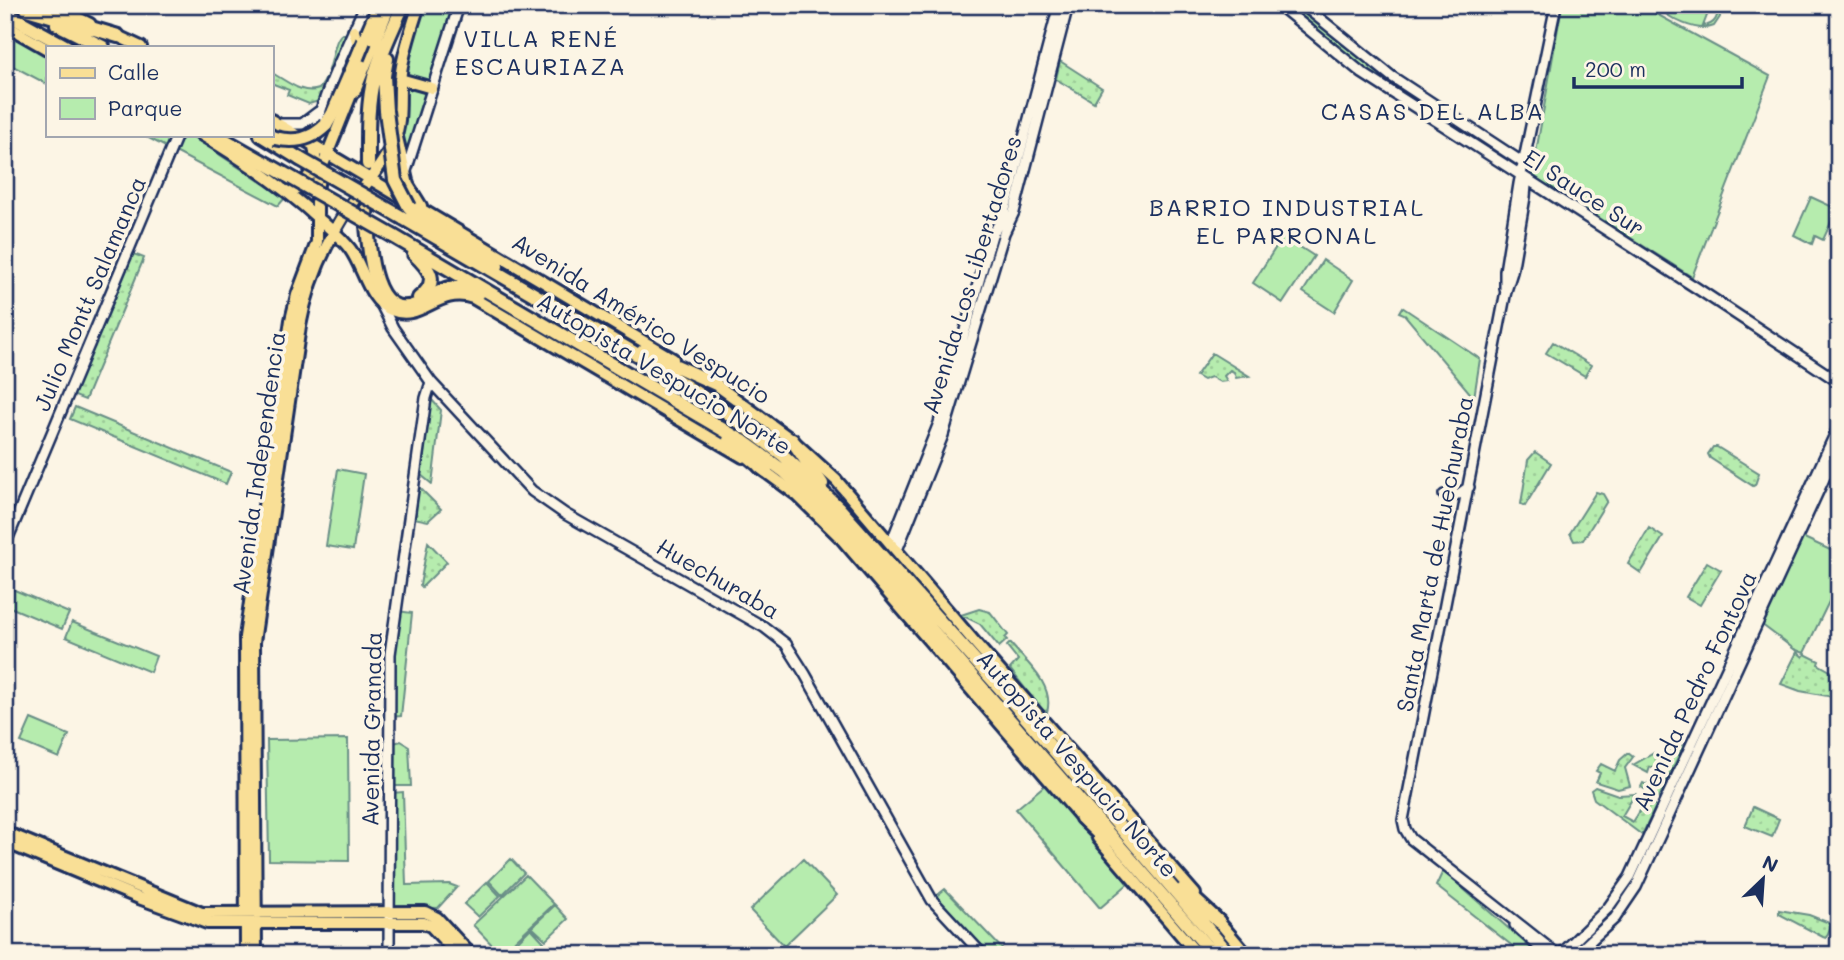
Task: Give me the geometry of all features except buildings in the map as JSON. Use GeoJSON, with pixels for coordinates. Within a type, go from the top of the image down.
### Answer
{"type":"FeatureCollection","features":[{"type":"Feature","properties":{"kind":"highway"},"geometry":{"type":"LineString","coordinates":[[271,136],[287,140],[305,139],[326,125],[338,104],[379,5]]}},
{"type":"Feature","properties":{"kind":"highway"},"geometry":{"type":"LineString","coordinates":[[354,91],[389,5]]}},
{"type":"Feature","properties":{"kind":"highway"},"geometry":{"type":"LineString","coordinates":[[396,5],[376,55],[366,92],[363,117],[366,164],[372,85],[378,64],[405,5]]}},
{"type":"Feature","properties":{"kind":"highway"},"geometry":{"type":"LineString","coordinates":[[405,5],[384,76],[393,174],[406,213]]}},
{"type":"Feature","properties":{"kind":"highway"},"geometry":{"type":"LineString","coordinates":[[23,7],[118,36]]}},
{"type":"Feature","properties":{"kind":"highway"},"geometry":{"type":"LineString","coordinates":[[23,7],[101,46]]}},
{"type":"Feature","properties":{"kind":"highway"},"geometry":{"type":"LineString","coordinates":[[5,13],[65,46]]}},
{"type":"Feature","properties":{"kind":"highway","name":"Autopista Vespucio Norte"},"geometry":{"type":"LineString","coordinates":[[218,136],[744,442],[776,464],[822,506],[1214,955]]}},
{"type":"Feature","properties":{"kind":"highway","name":"Autopista Vespucio Norte"},"geometry":{"type":"LineString","coordinates":[[263,136],[300,159],[406,213],[740,422],[783,455],[838,507],[1014,704],[1230,955]]}},
{"type":"Feature","properties":{"kind":"highway"},"geometry":{"type":"LineString","coordinates":[[394,237],[425,264],[431,275],[431,282],[428,290],[412,300],[404,301],[393,296],[382,282],[373,252],[368,210],[373,273],[382,292],[392,302],[401,306],[414,305],[438,291],[454,287],[504,301]]}},
{"type":"Feature","properties":{"kind":"highway"},"geometry":{"type":"LineString","coordinates":[[594,330],[716,384]]}},
{"type":"Feature","properties":{"kind":"highway"},"geometry":{"type":"LineString","coordinates":[[708,422],[766,471]]}},
{"type":"Feature","properties":{"kind":"highway"},"geometry":{"type":"LineString","coordinates":[[792,440],[838,507]]}},
{"type":"Feature","properties":{"kind":"highway"},"geometry":{"type":"LineString","coordinates":[[1082,818],[1153,883]]}},
{"type":"Feature","properties":{"kind":"highway"},"geometry":{"type":"LineString","coordinates":[[1149,859],[1219,922]]}},
{"type":"Feature","properties":{"kind":"main road"},"geometry":{"type":"LineString","coordinates":[[52,5],[139,46]]}},
{"type":"Feature","properties":{"kind":"main road","name":"Avenida Independencia"},"geometry":{"type":"LineString","coordinates":[[246,955],[251,918],[255,631],[302,314],[314,275],[334,232],[390,149],[397,134],[400,79],[419,5]]}},
{"type":"Feature","properties":{"kind":"main road"},"geometry":{"type":"LineString","coordinates":[[5,25],[46,48]]}},
{"type":"Feature","properties":{"kind":"main road","name":"Avenida Independencia"},"geometry":{"type":"LineString","coordinates":[[256,955],[251,918],[245,637],[291,320],[297,295],[316,246],[321,151],[354,91],[360,53],[354,31]]}},
{"type":"Feature","properties":{"kind":"main road"},"geometry":{"type":"LineString","coordinates":[[400,79],[432,88]]}},
{"type":"Feature","properties":{"kind":"main road","name":"Avenida Américo Vespucio"},"geometry":{"type":"LineString","coordinates":[[274,122],[716,384],[792,440],[836,480],[1247,955]]}},
{"type":"Feature","properties":{"kind":"main road"},"geometry":{"type":"LineString","coordinates":[[397,134],[412,195],[425,211]]}},
{"type":"Feature","properties":{"kind":"main road"},"geometry":{"type":"LineString","coordinates":[[204,136],[256,167],[334,232],[352,252],[380,303],[404,313],[420,310],[450,295],[473,298],[766,471],[797,495],[840,537],[1198,955]]}},
{"type":"Feature","properties":{"kind":"main road"},"geometry":{"type":"LineString","coordinates":[[287,191],[299,188],[321,151]]}},
{"type":"Feature","properties":{"kind":"main road"},"geometry":{"type":"LineString","coordinates":[[317,217],[328,220],[342,219]]}},
{"type":"Feature","properties":{"kind":"main road"},"geometry":{"type":"LineString","coordinates":[[5,832],[208,914],[251,918],[430,914],[471,955]]}},
{"type":"Feature","properties":{"kind":"main road"},"geometry":{"type":"LineString","coordinates":[[5,842],[193,920],[213,924],[251,918]]}},
{"type":"Feature","properties":{"kind":"main road"},"geometry":{"type":"LineString","coordinates":[[389,917],[427,924],[458,955]]}},
{"type":"Feature","properties":{"kind":"street"},"geometry":{"type":"LineString","coordinates":[[321,151],[315,127],[365,5]]}},
{"type":"Feature","properties":{"kind":"street"},"geometry":{"type":"LineString","coordinates":[[384,188],[396,184],[405,173],[459,5]]}},
{"type":"Feature","properties":{"kind":"street","name":"Avenida Los Libertadores"},"geometry":{"type":"LineString","coordinates":[[894,547],[939,423],[992,235],[1003,218],[1059,5]]}},
{"type":"Feature","properties":{"kind":"street","name":"Avenida Los Libertadores"},"geometry":{"type":"LineString","coordinates":[[894,547],[943,435],[1004,233],[1014,212],[1068,5]]}},
{"type":"Feature","properties":{"kind":"street","name":"El Sauce Sur"},"geometry":{"type":"LineString","coordinates":[[1279,5],[1362,73],[1839,382]]}},
{"type":"Feature","properties":{"kind":"street"},"geometry":{"type":"LineString","coordinates":[[1303,5],[1371,61],[1417,94],[1525,164]]}},
{"type":"Feature","properties":{"kind":"street","name":"Santa Marta de Huechuraba"},"geometry":{"type":"LineString","coordinates":[[1510,919],[1411,839],[1404,825],[1451,568],[1512,272],[1525,197],[1526,186],[1522,176],[1556,5]]}},
{"type":"Feature","properties":{"kind":"street"},"geometry":{"type":"LineString","coordinates":[[1410,104],[1417,94]]}},
{"type":"Feature","properties":{"kind":"street"},"geometry":{"type":"LineString","coordinates":[[274,122],[293,126],[302,124],[312,118],[323,105]]}},
{"type":"Feature","properties":{"kind":"street","name":"Julio Montt Salamanca"},"geometry":{"type":"LineString","coordinates":[[5,545],[177,136]]}},
{"type":"Feature","properties":{"kind":"street","name":"Huechuraba"},"geometry":{"type":"LineString","coordinates":[[380,303],[393,328],[431,382],[524,483],[550,504],[748,617],[786,644],[932,900],[983,955]]}},
{"type":"Feature","properties":{"kind":"street"},"geometry":{"type":"LineString","coordinates":[[393,328],[398,316],[404,313]]}},
{"type":"Feature","properties":{"kind":"street","name":"Avenida Granada"},"geometry":{"type":"LineString","coordinates":[[389,955],[390,654],[426,398],[431,382]]}},
{"type":"Feature","properties":{"kind":"street","name":"Avenida Pedro Fontova"},"geometry":{"type":"LineString","coordinates":[[1559,955],[1614,901],[1630,877],[1839,426]]}},
{"type":"Feature","properties":{"kind":"street","name":"Avenida Pedro Fontova"},"geometry":{"type":"LineString","coordinates":[[1575,955],[1615,918],[1636,887],[1839,446]]}},
{"type":"Feature","properties":{"kind":"street"},"geometry":{"type":"LineString","coordinates":[[1444,495],[1455,495],[1469,487]]}},
{"type":"Feature","properties":{"kind":"street"},"geometry":{"type":"LineString","coordinates":[[1510,919],[1548,955]]}},
{"type":"Feature","properties":{"kind":"street"},"geometry":{"type":"LineString","coordinates":[[1510,919],[1559,955]]}},
{"type":"Feature","properties":{"kind":"street"},"geometry":{"type":"LineString","coordinates":[[1586,928],[1586,937],[1594,939]]}},
{"type":"Feature","properties":{"kind":"green space"},"geometry":{"type":"Polygon","coordinates":[[[423,5],[455,5],[405,158],[402,100],[408,62],[423,5]]]}},
{"type":"Feature","properties":{"kind":"green space"},"geometry":{"type":"Polygon","coordinates":[[[1282,5],[1297,5],[1367,62],[1517,161],[1515,173],[1365,73],[1282,5]]]}},
{"type":"Feature","properties":{"kind":"green space"},"geometry":{"type":"Polygon","coordinates":[[[1562,5],[1640,5],[1770,76],[1692,277],[1532,175],[1562,5]]]}},
{"type":"Feature","properties":{"kind":"green space"},"geometry":{"type":"Polygon","coordinates":[[[1657,5],[1664,10],[1666,5],[1711,5],[1703,26],[1716,19],[1716,5],[1719,5],[1720,17],[1714,26],[1700,28],[1668,15],[1657,5]]]}},
{"type":"Feature","properties":{"kind":"green space"},"geometry":{"type":"Polygon","coordinates":[[[5,33],[46,54],[46,83],[5,62],[5,33]]]}},
{"type":"Feature","properties":{"kind":"green space"},"geometry":{"type":"Polygon","coordinates":[[[348,34],[319,101],[309,104],[287,95],[289,90],[273,84],[274,74],[301,89],[319,89],[328,74],[339,37],[348,34]]]}},
{"type":"Feature","properties":{"kind":"green space"},"geometry":{"type":"Polygon","coordinates":[[[1060,61],[1102,88],[1094,102],[1056,79],[1060,61]]]}},
{"type":"Feature","properties":{"kind":"green space"},"geometry":{"type":"Polygon","coordinates":[[[145,136],[192,136],[285,198],[278,206],[145,136]]]}},
{"type":"Feature","properties":{"kind":"green space"},"geometry":{"type":"Polygon","coordinates":[[[1811,197],[1837,209],[1823,240],[1815,236],[1812,244],[1794,235],[1811,197]]]}},
{"type":"Feature","properties":{"kind":"green space"},"geometry":{"type":"Polygon","coordinates":[[[1283,236],[1314,256],[1283,303],[1253,283],[1283,236]]]}},
{"type":"Feature","properties":{"kind":"green space"},"geometry":{"type":"Polygon","coordinates":[[[131,253],[144,258],[85,400],[72,395],[131,253]]]}},
{"type":"Feature","properties":{"kind":"green space"},"geometry":{"type":"Polygon","coordinates":[[[1323,260],[1353,280],[1334,312],[1303,292],[1323,260]]]}},
{"type":"Feature","properties":{"kind":"green space"},"geometry":{"type":"Polygon","coordinates":[[[1402,307],[1480,359],[1474,398],[1404,314],[1399,312],[1402,307]]]}},
{"type":"Feature","properties":{"kind":"green space"},"geometry":{"type":"Polygon","coordinates":[[[1553,342],[1591,365],[1585,376],[1546,353],[1553,342]]]}},
{"type":"Feature","properties":{"kind":"green space"},"geometry":{"type":"Polygon","coordinates":[[[1212,353],[1249,376],[1236,378],[1230,370],[1224,376],[1227,381],[1220,382],[1211,377],[1203,380],[1196,376],[1212,353]]]}},
{"type":"Feature","properties":{"kind":"green space"},"geometry":{"type":"Polygon","coordinates":[[[431,399],[441,410],[432,484],[421,475],[431,399]]]}},
{"type":"Feature","properties":{"kind":"green space"},"geometry":{"type":"Polygon","coordinates":[[[75,407],[231,472],[226,484],[70,419],[75,407]]]}},
{"type":"Feature","properties":{"kind":"green space"},"geometry":{"type":"Polygon","coordinates":[[[1713,447],[1759,473],[1755,485],[1710,458],[1708,454],[1713,447]]]}},
{"type":"Feature","properties":{"kind":"green space"},"geometry":{"type":"Polygon","coordinates":[[[1535,452],[1551,463],[1525,506],[1521,504],[1528,460],[1535,452]]]}},
{"type":"Feature","properties":{"kind":"green space"},"geometry":{"type":"Polygon","coordinates":[[[338,469],[364,474],[353,550],[326,546],[338,469]]]}},
{"type":"Feature","properties":{"kind":"green space"},"geometry":{"type":"Polygon","coordinates":[[[418,486],[441,509],[428,521],[414,518],[418,486]]]}},
{"type":"Feature","properties":{"kind":"green space"},"geometry":{"type":"Polygon","coordinates":[[[1596,492],[1603,494],[1607,501],[1583,540],[1574,541],[1570,533],[1596,492]]]}},
{"type":"Feature","properties":{"kind":"green space"},"geometry":{"type":"Polygon","coordinates":[[[1649,528],[1663,537],[1641,573],[1628,564],[1649,528]]]}},
{"type":"Feature","properties":{"kind":"green space"},"geometry":{"type":"Polygon","coordinates":[[[1802,537],[1839,554],[1839,570],[1836,576],[1839,581],[1804,653],[1794,649],[1761,624],[1802,537]]]}},
{"type":"Feature","properties":{"kind":"green space"},"geometry":{"type":"Polygon","coordinates":[[[428,542],[447,562],[422,587],[420,585],[428,542]]]}},
{"type":"Feature","properties":{"kind":"green space"},"geometry":{"type":"Polygon","coordinates":[[[1707,562],[1721,570],[1700,605],[1686,597],[1707,562]]]}},
{"type":"Feature","properties":{"kind":"green space"},"geometry":{"type":"Polygon","coordinates":[[[5,586],[69,613],[62,629],[5,605],[5,586]]]}},
{"type":"Feature","properties":{"kind":"green space"},"geometry":{"type":"Polygon","coordinates":[[[979,609],[990,612],[1008,635],[1005,638],[1007,640],[999,647],[980,624],[961,615],[979,609]]]}},
{"type":"Feature","properties":{"kind":"green space"},"geometry":{"type":"Polygon","coordinates":[[[398,611],[412,613],[401,716],[391,717],[391,682],[398,611]]]}},
{"type":"Feature","properties":{"kind":"green space"},"geometry":{"type":"Polygon","coordinates":[[[72,622],[156,656],[150,672],[66,637],[72,622]]]}},
{"type":"Feature","properties":{"kind":"green space"},"geometry":{"type":"Polygon","coordinates":[[[1010,643],[1043,683],[1047,692],[1047,712],[1042,710],[1010,669],[1018,660],[1007,646],[1010,643]]]}},
{"type":"Feature","properties":{"kind":"green space"},"geometry":{"type":"Polygon","coordinates":[[[1797,652],[1803,657],[1805,654],[1819,661],[1818,664],[1839,676],[1839,698],[1800,691],[1781,684],[1797,652]]]}},
{"type":"Feature","properties":{"kind":"green space"},"geometry":{"type":"Polygon","coordinates":[[[31,719],[69,735],[59,758],[21,742],[31,719]]]}},
{"type":"Feature","properties":{"kind":"green space"},"geometry":{"type":"Polygon","coordinates":[[[348,739],[349,861],[269,860],[267,740],[348,739]]]}},
{"type":"Feature","properties":{"kind":"green space"},"geometry":{"type":"Polygon","coordinates":[[[401,741],[409,746],[411,786],[394,786],[394,743],[401,741]]]}},
{"type":"Feature","properties":{"kind":"green space"},"geometry":{"type":"Polygon","coordinates":[[[1673,741],[1683,746],[1659,798],[1641,787],[1643,783],[1647,785],[1650,780],[1657,784],[1660,779],[1653,775],[1655,769],[1650,767],[1648,773],[1633,765],[1654,753],[1667,763],[1672,753],[1670,748],[1673,741]]]}},
{"type":"Feature","properties":{"kind":"green space"},"geometry":{"type":"Polygon","coordinates":[[[1628,753],[1633,757],[1625,768],[1630,786],[1618,789],[1596,782],[1600,773],[1596,771],[1601,764],[1615,771],[1620,760],[1628,753]]]}},
{"type":"Feature","properties":{"kind":"green space"},"geometry":{"type":"Polygon","coordinates":[[[1045,785],[1129,883],[1100,908],[1016,809],[1045,785]]]}},
{"type":"Feature","properties":{"kind":"green space"},"geometry":{"type":"Polygon","coordinates":[[[1595,787],[1618,795],[1635,794],[1622,816],[1633,822],[1646,801],[1656,806],[1642,835],[1594,799],[1591,790],[1595,787]]]}},
{"type":"Feature","properties":{"kind":"green space"},"geometry":{"type":"Polygon","coordinates":[[[403,792],[406,885],[449,884],[457,887],[438,908],[394,907],[392,793],[403,792]]]}},
{"type":"Feature","properties":{"kind":"green space"},"geometry":{"type":"Polygon","coordinates":[[[1753,807],[1779,819],[1772,837],[1745,826],[1753,807]]]}},
{"type":"Feature","properties":{"kind":"green space"},"geometry":{"type":"Polygon","coordinates":[[[511,859],[524,873],[502,895],[489,881],[511,859]]]}},
{"type":"Feature","properties":{"kind":"green space"},"geometry":{"type":"Polygon","coordinates":[[[803,859],[837,895],[784,946],[750,910],[803,859]]]}},
{"type":"Feature","properties":{"kind":"green space"},"geometry":{"type":"Polygon","coordinates":[[[1443,871],[1539,955],[1524,955],[1436,886],[1443,871]]]}},
{"type":"Feature","properties":{"kind":"green space"},"geometry":{"type":"Polygon","coordinates":[[[526,875],[554,904],[501,954],[473,925],[526,875]]]}},
{"type":"Feature","properties":{"kind":"green space"},"geometry":{"type":"Polygon","coordinates":[[[487,882],[500,896],[478,917],[464,904],[487,882]]]}},
{"type":"Feature","properties":{"kind":"green space"},"geometry":{"type":"Polygon","coordinates":[[[945,889],[1008,955],[990,955],[935,897],[945,889]]]}},
{"type":"Feature","properties":{"kind":"green space"},"geometry":{"type":"Polygon","coordinates":[[[555,905],[568,919],[546,940],[532,927],[555,905]]]}},
{"type":"Feature","properties":{"kind":"green space"},"geometry":{"type":"Polygon","coordinates":[[[1779,910],[1809,915],[1832,924],[1826,938],[1779,914],[1779,910]]]}},
{"type":"Feature","properties":{"kind":"green space"},"geometry":{"type":"Polygon","coordinates":[[[531,928],[544,942],[531,955],[513,955],[509,950],[531,928]]]}},
{"type":"Feature","properties":{"kind":"district","name":"VILLA RENÉ ESCAURIAZA"},"geometry":{"type":"Point","coordinates":[541,53]}},
{"type":"Feature","properties":{"kind":"district","name":"CASAS DEL ALBA"},"geometry":{"type":"Point","coordinates":[1433,112]}},
{"type":"Feature","properties":{"kind":"district","name":"BARRIO INDUSTRIAL EL PARRONAL"},"geometry":{"type":"Point","coordinates":[1287,222]}}]}
